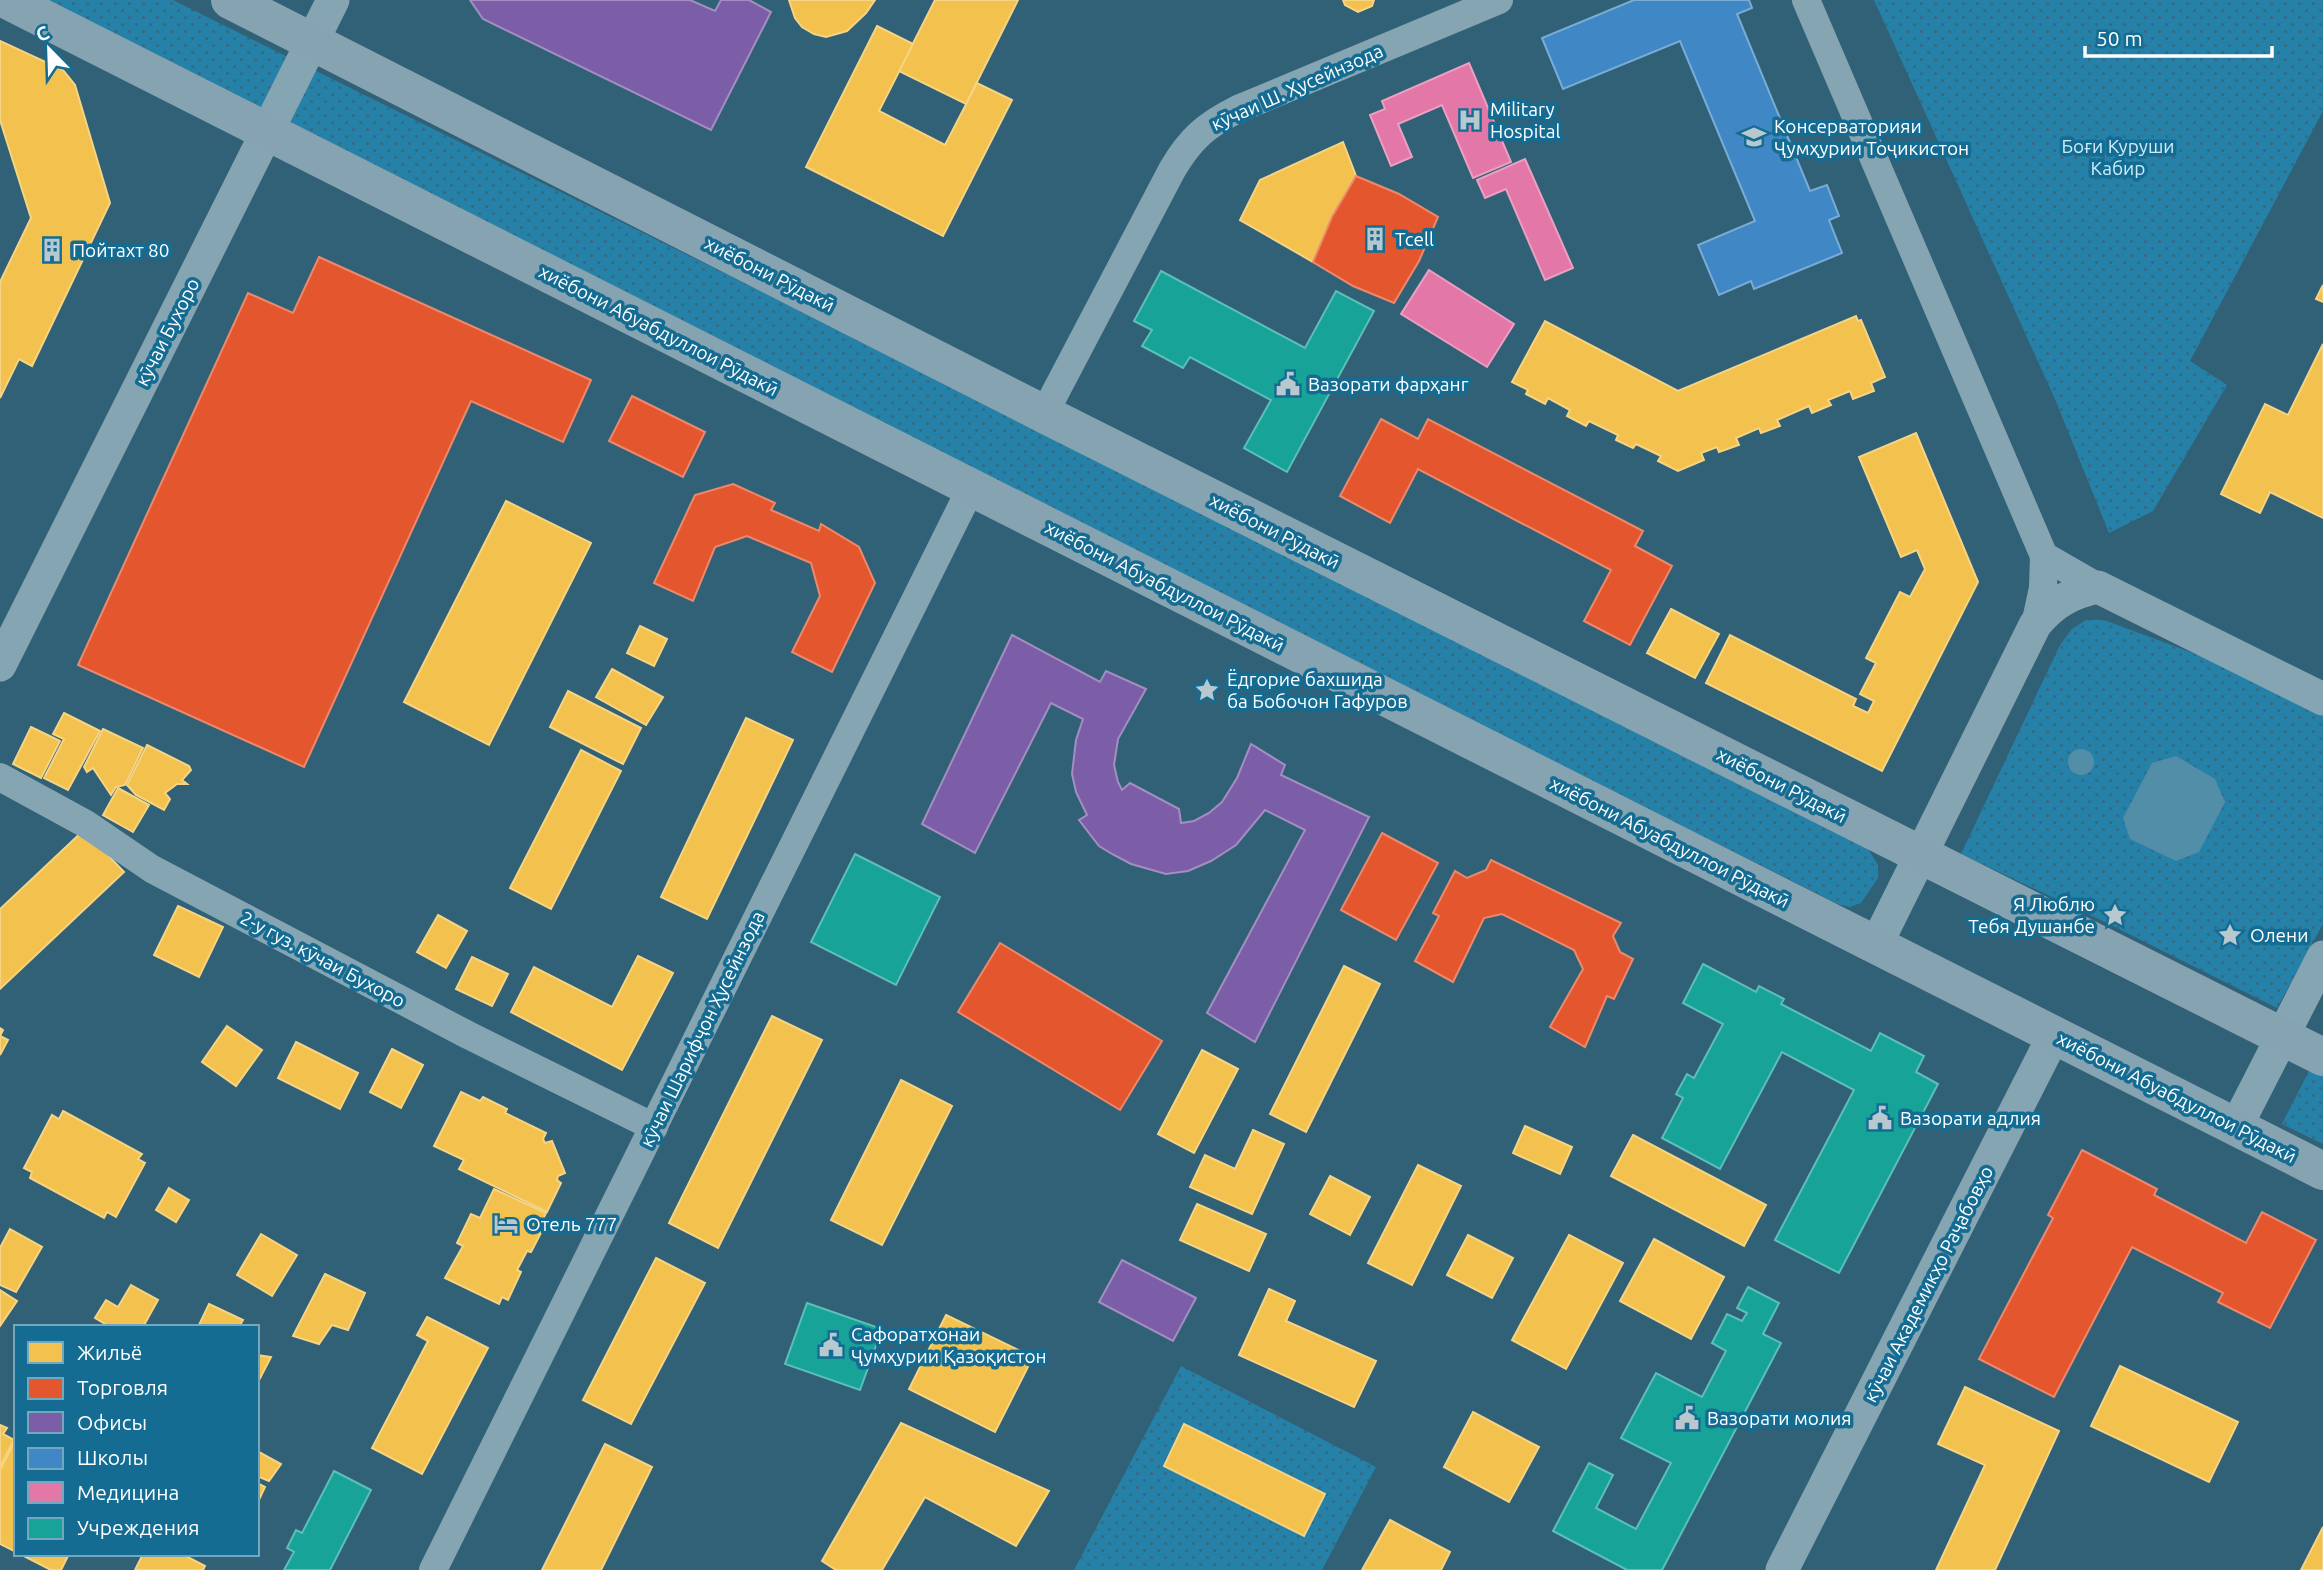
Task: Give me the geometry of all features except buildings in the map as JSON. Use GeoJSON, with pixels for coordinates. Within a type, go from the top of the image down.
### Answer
{"type":"FeatureCollection","features":[{"type":"Feature","properties":{"kind":"highway","name":"хиёбони Абуабдуллои Рӯдакӣ"},"geometry":{"type":"LineString","coordinates":[[7,0],[2323,1171]]}},
{"type":"Feature","properties":{"kind":"highway","name":"хиёбони Рӯдакӣ"},"geometry":{"type":"LineString","coordinates":[[230,0],[1044,414],[2323,1057]]}},
{"type":"Feature","properties":{"kind":"street","name":"кӯчаи Бухоро"},"geometry":{"type":"LineString","coordinates":[[0,665],[333,0]]}},
{"type":"Feature","properties":{"kind":"street","name":"кӯчаи Ш. Ҳусейнзода"},"geometry":{"type":"LineString","coordinates":[[1044,414],[1171,170],[1203,129],[1238,109],[1499,0]]}},
{"type":"Feature","properties":{"kind":"street"},"geometry":{"type":"LineString","coordinates":[[1806,0],[2044,556],[2043,588],[2035,625]]}},
{"type":"Feature","properties":{"kind":"street","name":"кӯчаи Шарифҷон Ҳусейнзода"},"geometry":{"type":"LineString","coordinates":[[433,1570],[971,488]]}},
{"type":"Feature","properties":{"kind":"street"},"geometry":{"type":"LineString","coordinates":[[2044,556],[2098,587],[2323,699]]}},
{"type":"Feature","properties":{"kind":"street"},"geometry":{"type":"LineString","coordinates":[[1876,945],[2035,625],[2060,600],[2082,590],[2098,587]]}},
{"type":"Feature","properties":{"kind":"street","name":"2-у гуз. кӯчаи Бухоро"},"geometry":{"type":"LineString","coordinates":[[0,777],[86,824],[152,869],[468,1035],[654,1127]]}},
{"type":"Feature","properties":{"kind":"street"},"geometry":{"type":"LineString","coordinates":[[2236,1127],[2323,957]]}},
{"type":"Feature","properties":{"kind":"street","name":"кӯчаи Академикҳо Раҷабовҳо"},"geometry":{"type":"LineString","coordinates":[[1782,1570],[2054,1035]]}},
{"type":"Feature","properties":{"kind":"green space"},"geometry":{"type":"Polygon","coordinates":[[[38,0],[173,0],[1860,836],[1878,865],[1878,878],[1861,903],[1849,907],[1838,904],[38,0]]]}},
{"type":"Feature","properties":{"kind":"green space","name":"Боғи Куруши Кабир"},"geometry":{"type":"Polygon","coordinates":[[[1874,0],[2323,0],[2323,111],[2190,361],[2227,385],[2153,511],[2109,533],[2055,399],[1874,0]]]}},
{"type":"Feature","properties":{"kind":"green space"},"geometry":{"type":"Polygon","coordinates":[[[2086,620],[2104,620],[2241,671],[2323,713],[2323,924],[2277,1008],[1961,854],[2060,645],[2072,629],[2086,620]]]}},
{"type":"Feature","properties":{"kind":"green space"},"geometry":{"type":"Polygon","coordinates":[[[2312,1065],[2323,1070],[2323,1144],[2282,1124],[2312,1065]]]}},
{"type":"Feature","properties":{"kind":"green space"},"geometry":{"type":"Polygon","coordinates":[[[1181,1366],[1376,1467],[1322,1570],[1074,1570],[1181,1366]]]}},
{"type":"Feature","properties":{"kind":"shaded area"},"geometry":{"type":"Polygon","coordinates":[[[2081,749],[2090,753],[2094,762],[2090,771],[2081,775],[2072,771],[2068,762],[2072,753],[2081,749]]]}},
{"type":"Feature","properties":{"kind":"shaded area"},"geometry":{"type":"Polygon","coordinates":[[[2176,756],[2215,779],[2225,802],[2199,852],[2176,861],[2130,839],[2123,818],[2152,763],[2176,756]]]}},
{"type":"Feature","properties":{"kind":"place","name":"Military Hospital"},"geometry":{"type":"Point","coordinates":[1470,120]}},
{"type":"Feature","properties":{"kind":"place","name":"Консерваторияи Ҷумҳурии Тоҷикистон"},"geometry":{"type":"Point","coordinates":[1754,137]}},
{"type":"Feature","properties":{"kind":"place","name":"Tcell"},"geometry":{"type":"Point","coordinates":[1375,239]}},
{"type":"Feature","properties":{"kind":"place","name":"Пойтахт 80"},"geometry":{"type":"Point","coordinates":[52,250]}},
{"type":"Feature","properties":{"kind":"place","name":"Вазорати фарҳанг"},"geometry":{"type":"Point","coordinates":[1288,384]}},
{"type":"Feature","properties":{"kind":"place","name":"Ёдгорие бахшида ба Бобочон Гафуров"},"geometry":{"type":"Point","coordinates":[1207,690]}},
{"type":"Feature","properties":{"kind":"place","name":"Я Люблю Тебя Душанбе"},"geometry":{"type":"Point","coordinates":[2115,915]}},
{"type":"Feature","properties":{"kind":"place","name":"Олени"},"geometry":{"type":"Point","coordinates":[2230,935]}},
{"type":"Feature","properties":{"kind":"place","name":"Вазорати адлия"},"geometry":{"type":"Point","coordinates":[1880,1118]}},
{"type":"Feature","properties":{"kind":"place","name":"Отель 777"},"geometry":{"type":"Point","coordinates":[506,1224]}},
{"type":"Feature","properties":{"kind":"place","name":"Сафоратхонаи Ҷумҳурии Қазоқистон"},"geometry":{"type":"Point","coordinates":[831,1345]}},
{"type":"Feature","properties":{"kind":"place","name":"Вазорати молия"},"geometry":{"type":"Point","coordinates":[1687,1418]}}]}
